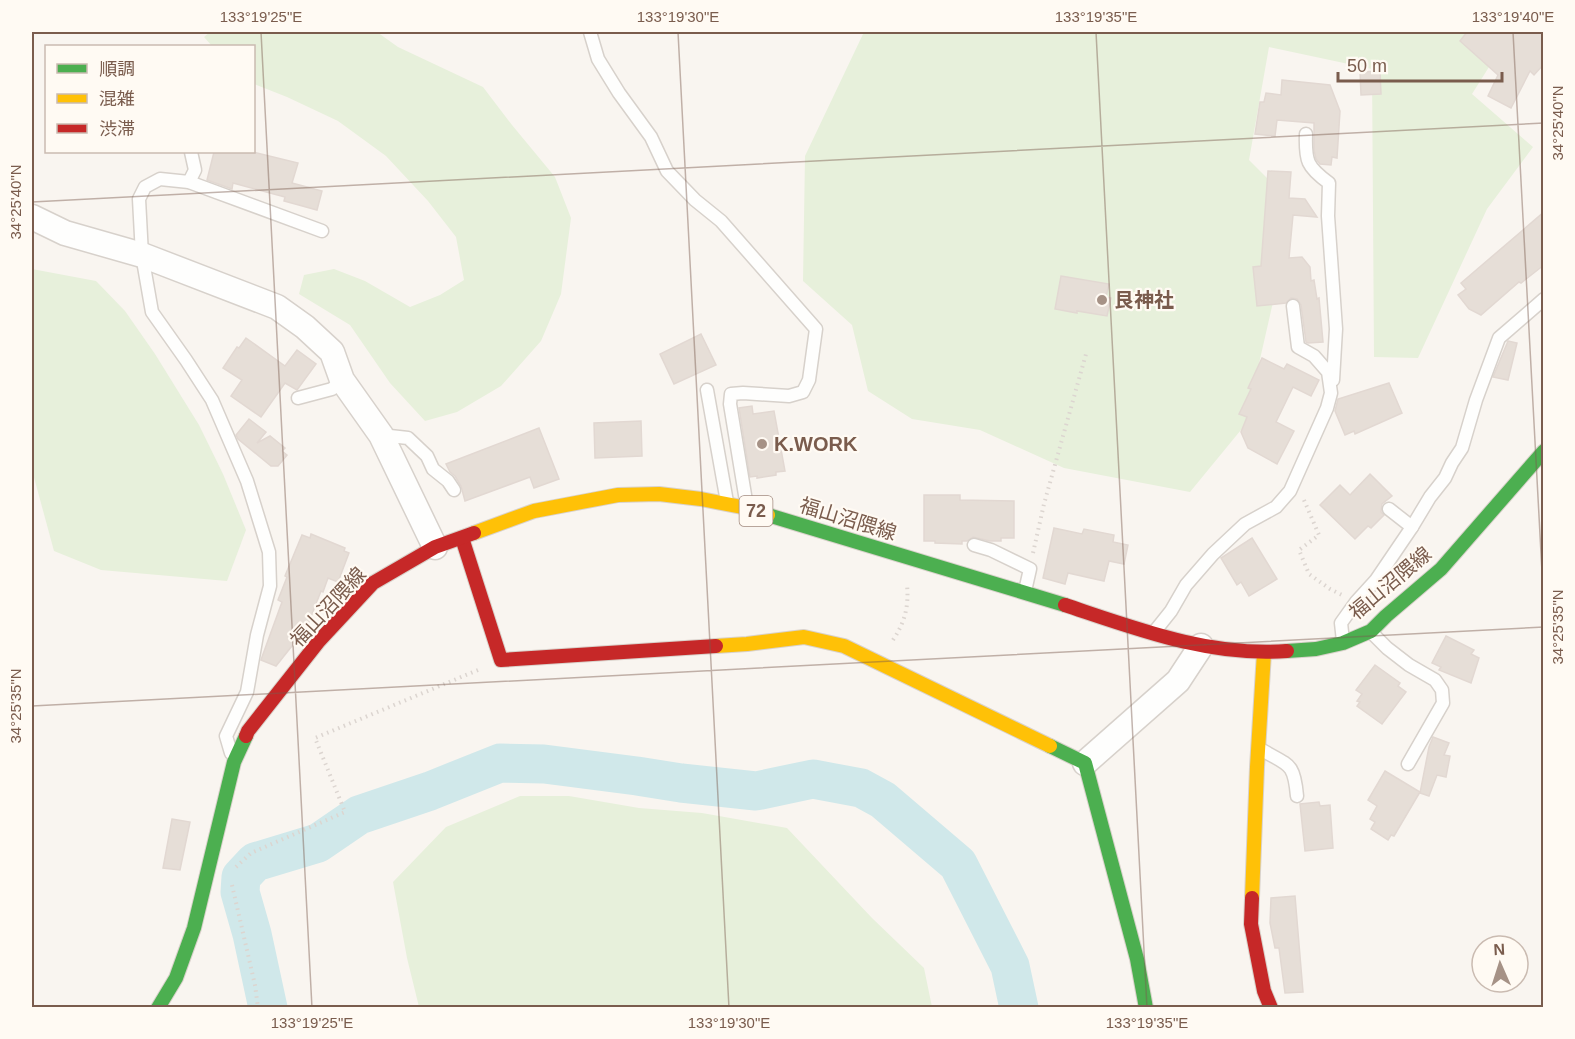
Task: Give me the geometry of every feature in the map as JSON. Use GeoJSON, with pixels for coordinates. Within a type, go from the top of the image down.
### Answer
{"type":"FeatureCollection","features":[{"type":"Feature","properties":{"kind":"main road","name":"福山沼隈線"},"geometry":{"type":"LineString","coordinates":[[158,1008],[176,978],[194,928],[234,762],[248,731],[319,641],[373,583],[435,547],[534,511],[618,495],[658,494],[747,508],[1025,592],[1152,634],[1201,646],[1264,653],[1316,649],[1343,643],[1371,631],[1441,569],[1544,451]]}},
{"type":"Feature","properties":{"kind":"main road"},"geometry":{"type":"LineString","coordinates":[[462,538],[501,660],[747,644],[804,637],[844,646],[1085,763],[1137,958],[1146,1008]]}},
{"type":"Feature","properties":{"kind":"main road"},"geometry":{"type":"LineString","coordinates":[[1264,653],[1251,924],[1264,991],[1271,1008]]}},
{"type":"Feature","properties":{"kind":"street"},"geometry":{"type":"LineString","coordinates":[[32,217],[65,232],[142,255],[276,307],[305,327],[332,352],[342,380],[381,435],[435,547]]}},
{"type":"Feature","properties":{"kind":"street"},"geometry":{"type":"LineString","coordinates":[[1085,763],[1178,681],[1201,646]]}},
{"type":"Feature","properties":{"kind":"lane"},"geometry":{"type":"LineString","coordinates":[[590,32],[597,59],[651,137],[667,171],[695,200],[721,221],[816,329],[809,380],[803,392],[789,396],[730,394],[747,508]]}},
{"type":"Feature","properties":{"kind":"lane"},"geometry":{"type":"LineString","coordinates":[[1152,634],[1171,611],[1186,585],[1213,554],[1245,524],[1276,507],[1290,491],[1331,393],[1336,329],[1328,216],[1329,183],[1314,173],[1305,156],[1306,134]]}},
{"type":"Feature","properties":{"kind":"lane"},"geometry":{"type":"LineString","coordinates":[[189,182],[195,170],[191,153]]}},
{"type":"Feature","properties":{"kind":"lane"},"geometry":{"type":"LineString","coordinates":[[234,762],[226,736],[247,692],[257,635],[270,586],[269,552],[248,481],[212,400],[152,312],[142,255],[139,199],[146,187],[160,178],[189,182],[322,231]]}},
{"type":"Feature","properties":{"kind":"lane"},"geometry":{"type":"LineString","coordinates":[[1343,643],[1341,623],[1376,580],[1445,478],[1462,448],[1476,400],[1499,338],[1544,299]]}},
{"type":"Feature","properties":{"kind":"lane"},"geometry":{"type":"LineString","coordinates":[[1293,306],[1298,347],[1314,356],[1328,372],[1331,393]]}},
{"type":"Feature","properties":{"kind":"lane"},"geometry":{"type":"LineString","coordinates":[[297,398],[332,389],[342,380]]}},
{"type":"Feature","properties":{"kind":"lane"},"geometry":{"type":"LineString","coordinates":[[707,390],[727,504]]}},
{"type":"Feature","properties":{"kind":"lane"},"geometry":{"type":"LineString","coordinates":[[381,435],[408,438],[427,456],[433,469],[448,481],[454,490]]}},
{"type":"Feature","properties":{"kind":"lane"},"geometry":{"type":"LineString","coordinates":[[1389,509],[1412,527]]}},
{"type":"Feature","properties":{"kind":"lane"},"geometry":{"type":"LineString","coordinates":[[974,545],[991,550],[1029,569],[1025,592]]}},
{"type":"Feature","properties":{"kind":"lane"},"geometry":{"type":"LineString","coordinates":[[1371,631],[1387,648],[1409,665],[1435,680],[1442,690],[1443,703],[1408,764]]}},
{"type":"Feature","properties":{"kind":"lane"},"geometry":{"type":"LineString","coordinates":[[1258,748],[1290,766],[1295,778],[1297,796]]}},
{"type":"Feature","properties":{"kind":"path"},"geometry":{"type":"LineString","coordinates":[[1029,569],[1044,504],[1086,354]]}},
{"type":"Feature","properties":{"kind":"path"},"geometry":{"type":"LineString","coordinates":[[1295,479],[1319,535],[1299,550],[1309,574],[1330,589],[1356,602]]}},
{"type":"Feature","properties":{"kind":"path"},"geometry":{"type":"LineString","coordinates":[[876,661],[887,650],[903,626],[908,595],[903,557]]}},
{"type":"Feature","properties":{"kind":"path"},"geometry":{"type":"LineString","coordinates":[[230,873],[251,853],[345,812],[315,738],[501,660]]}},
{"type":"Feature","properties":{"kind":"path"},"geometry":{"type":"LineString","coordinates":[[232,884],[258,1008]]}},
{"type":"Feature","properties":{"kind":"green space"},"geometry":{"type":"Polygon","coordinates":[[[210,32],[377,32],[398,47],[483,87],[555,177],[571,218],[561,294],[541,341],[501,386],[457,412],[425,421],[390,383],[350,325],[299,294],[304,275],[334,269],[365,281],[410,307],[440,295],[464,280],[456,237],[428,201],[386,156],[338,121],[255,84],[255,45],[211,45],[204,37],[210,32]]]}},
{"type":"Feature","properties":{"kind":"green space"},"geometry":{"type":"Polygon","coordinates":[[[864,32],[1511,32],[1472,94],[1533,147],[1487,209],[1418,358],[1374,357],[1372,69],[1269,47],[1249,160],[1275,186],[1273,302],[1245,425],[1190,492],[1064,468],[980,430],[912,419],[868,391],[852,325],[803,281],[805,156],[864,32]]]}},
{"type":"Feature","properties":{"kind":"green space"},"geometry":{"type":"Polygon","coordinates":[[[32,269],[96,281],[125,311],[155,354],[199,425],[223,474],[246,530],[227,581],[101,570],[54,551],[32,470],[32,269]]]}},
{"type":"Feature","properties":{"kind":"green space"},"geometry":{"type":"Polygon","coordinates":[[[520,796],[569,796],[639,808],[702,813],[787,828],[872,918],[924,968],[932,1007],[419,1007],[393,882],[446,827],[520,796]]]}},
{"type":"Feature","properties":{"kind":"building"},"geometry":{"type":"Polygon","coordinates":[[[1467,32],[1544,32],[1544,64],[1534,75],[1530,71],[1511,108],[1488,96],[1498,75],[1460,41],[1467,32]]]}},
{"type":"Feature","properties":{"kind":"building"},"geometry":{"type":"Polygon","coordinates":[[[1380,71],[1381,94],[1361,95],[1360,72],[1380,71]]]}},
{"type":"Feature","properties":{"kind":"building"},"geometry":{"type":"Polygon","coordinates":[[[1282,80],[1330,85],[1340,111],[1337,158],[1332,157],[1331,165],[1320,164],[1316,159],[1314,123],[1277,120],[1275,136],[1255,134],[1260,102],[1264,102],[1266,93],[1281,95],[1282,80]]]}},
{"type":"Feature","properties":{"kind":"building"},"geometry":{"type":"Polygon","coordinates":[[[255,152],[298,163],[292,183],[322,191],[317,210],[284,201],[285,197],[233,183],[232,189],[207,180],[214,153],[255,152]]]}},
{"type":"Feature","properties":{"kind":"building"},"geometry":{"type":"Polygon","coordinates":[[[1268,171],[1291,172],[1289,198],[1305,199],[1317,217],[1293,215],[1289,258],[1302,257],[1310,267],[1311,281],[1314,280],[1317,299],[1319,298],[1323,342],[1306,342],[1301,305],[1297,299],[1291,298],[1286,303],[1257,306],[1253,267],[1261,266],[1268,171]]]}},
{"type":"Feature","properties":{"kind":"building"},"geometry":{"type":"Polygon","coordinates":[[[1544,212],[1544,265],[1521,283],[1519,282],[1481,315],[1469,309],[1458,295],[1466,289],[1461,283],[1544,212]]]}},
{"type":"Feature","properties":{"kind":"building"},"geometry":{"type":"Polygon","coordinates":[[[1061,276],[1109,284],[1106,297],[1111,298],[1107,316],[1055,309],[1061,276]]]}},
{"type":"Feature","properties":{"kind":"building"},"geometry":{"type":"Polygon","coordinates":[[[701,334],[716,365],[674,384],[660,354],[701,334]]]}},
{"type":"Feature","properties":{"kind":"building"},"geometry":{"type":"Polygon","coordinates":[[[246,338],[285,366],[297,350],[316,364],[297,390],[285,383],[261,417],[231,396],[242,380],[223,368],[246,338]]]}},
{"type":"Feature","properties":{"kind":"building"},"geometry":{"type":"Polygon","coordinates":[[[1508,341],[1517,343],[1508,380],[1493,377],[1508,341]]]}},
{"type":"Feature","properties":{"kind":"building"},"geometry":{"type":"Polygon","coordinates":[[[1262,358],[1284,369],[1287,364],[1319,380],[1311,396],[1293,387],[1276,422],[1294,431],[1277,464],[1248,448],[1241,432],[1247,417],[1239,414],[1262,358]]]}},
{"type":"Feature","properties":{"kind":"building"},"geometry":{"type":"Polygon","coordinates":[[[1389,383],[1402,413],[1355,434],[1354,431],[1345,435],[1335,411],[1338,399],[1389,383]]]}},
{"type":"Feature","properties":{"kind":"building","name":"K.WORK"},"geometry":{"type":"Polygon","coordinates":[[[752,406],[753,414],[774,411],[785,471],[776,472],[776,475],[750,477],[739,408],[752,406]]]}},
{"type":"Feature","properties":{"kind":"building"},"geometry":{"type":"Polygon","coordinates":[[[249,419],[266,432],[257,443],[270,436],[285,448],[282,451],[287,455],[278,466],[271,466],[238,439],[236,435],[249,419]]]}},
{"type":"Feature","properties":{"kind":"building"},"geometry":{"type":"Polygon","coordinates":[[[641,421],[642,456],[595,458],[594,423],[641,421]]]}},
{"type":"Feature","properties":{"kind":"building"},"geometry":{"type":"Polygon","coordinates":[[[539,428],[559,479],[534,488],[530,477],[465,501],[461,486],[446,464],[539,428]]]}},
{"type":"Feature","properties":{"kind":"building"},"geometry":{"type":"Polygon","coordinates":[[[1370,474],[1392,496],[1382,504],[1381,512],[1384,515],[1355,539],[1320,505],[1340,485],[1350,495],[1370,474]]]}},
{"type":"Feature","properties":{"kind":"building"},"geometry":{"type":"Polygon","coordinates":[[[924,495],[960,495],[960,500],[1014,501],[1014,538],[990,541],[973,537],[962,541],[962,544],[924,541],[924,495]]]}},
{"type":"Feature","properties":{"kind":"building"},"geometry":{"type":"Polygon","coordinates":[[[1054,528],[1082,534],[1084,529],[1114,535],[1113,542],[1128,545],[1124,564],[1109,561],[1104,581],[1068,573],[1065,584],[1043,578],[1054,528]]]}},
{"type":"Feature","properties":{"kind":"building"},"geometry":{"type":"Polygon","coordinates":[[[311,534],[345,548],[344,551],[349,553],[338,582],[328,578],[307,627],[276,666],[261,660],[282,602],[278,600],[287,577],[285,576],[302,535],[310,538],[311,534]]]}},
{"type":"Feature","properties":{"kind":"building"},"geometry":{"type":"Polygon","coordinates":[[[1252,538],[1277,579],[1249,596],[1241,582],[1237,585],[1221,558],[1252,538]]]}},
{"type":"Feature","properties":{"kind":"building"},"geometry":{"type":"Polygon","coordinates":[[[1446,636],[1474,650],[1471,654],[1479,658],[1471,683],[1439,670],[1441,667],[1432,663],[1446,636]]]}},
{"type":"Feature","properties":{"kind":"building"},"geometry":{"type":"Polygon","coordinates":[[[1375,665],[1400,683],[1398,686],[1406,692],[1382,724],[1357,706],[1360,702],[1357,701],[1362,694],[1356,690],[1375,665]]]}},
{"type":"Feature","properties":{"kind":"building"},"geometry":{"type":"Polygon","coordinates":[[[1433,737],[1449,743],[1444,755],[1450,756],[1446,777],[1437,775],[1429,796],[1420,793],[1433,737]]]}},
{"type":"Feature","properties":{"kind":"building"},"geometry":{"type":"Polygon","coordinates":[[[1385,771],[1420,792],[1394,836],[1391,835],[1388,840],[1371,829],[1375,822],[1370,819],[1377,806],[1368,800],[1385,771]]]}},
{"type":"Feature","properties":{"kind":"building"},"geometry":{"type":"Polygon","coordinates":[[[1319,802],[1320,806],[1330,805],[1333,848],[1305,851],[1300,804],[1319,802]]]}},
{"type":"Feature","properties":{"kind":"building"},"geometry":{"type":"Polygon","coordinates":[[[172,819],[190,822],[180,870],[163,868],[172,819]]]}},
{"type":"Feature","properties":{"kind":"building"},"geometry":{"type":"Polygon","coordinates":[[[1295,896],[1303,992],[1285,993],[1279,948],[1275,948],[1270,923],[1271,898],[1295,896]]]}},
{"type":"Feature","properties":{"kind":"waterway"},"geometry":{"type":"LineString","coordinates":[[268,1008],[252,934],[240,892],[241,877],[255,862],[318,843],[359,815],[430,791],[500,763],[544,764],[756,791],[813,779],[861,788],[883,800],[958,864],[1010,966],[1019,1008]]}},
{"type":"Feature","properties":{"kind":"traffic: fast"},"geometry":{"type":"LineString","coordinates":[[1287,651],[1316,649],[1343,643],[1371,631],[1441,569],[1544,451]]}},
{"type":"Feature","properties":{"kind":"traffic: fast"},"geometry":{"type":"LineString","coordinates":[[768,515],[1065,605]]}},
{"type":"Feature","properties":{"kind":"traffic: fast"},"geometry":{"type":"LineString","coordinates":[[158,1008],[176,978],[194,928],[234,762],[246,736]]}},
{"type":"Feature","properties":{"kind":"traffic: fast"},"geometry":{"type":"LineString","coordinates":[[1050,746],[1085,763],[1137,959],[1146,1008]]}},
{"type":"Feature","properties":{"kind":"traffic: slow"},"geometry":{"type":"LineString","coordinates":[[474,533],[534,511],[618,495],[659,494],[701,499],[747,508],[768,515]]}},
{"type":"Feature","properties":{"kind":"traffic: slow"},"geometry":{"type":"LineString","coordinates":[[716,646],[804,637],[844,646],[1050,746]]}},
{"type":"Feature","properties":{"kind":"traffic: slow"},"geometry":{"type":"LineString","coordinates":[[1252,898],[1264,653]]}},
{"type":"Feature","properties":{"kind":"traffic: jam"},"geometry":{"type":"LineString","coordinates":[[246,736],[319,641],[373,583],[435,547],[474,533]]}},
{"type":"Feature","properties":{"kind":"traffic: jam"},"geometry":{"type":"LineString","coordinates":[[462,538],[501,660],[716,646]]}},
{"type":"Feature","properties":{"kind":"traffic: jam"},"geometry":{"type":"LineString","coordinates":[[1065,605],[1147,632],[1202,645],[1258,652],[1287,651]]}},
{"type":"Feature","properties":{"kind":"traffic: jam"},"geometry":{"type":"LineString","coordinates":[[1252,898],[1251,924],[1264,991],[1271,1008]]}},
{"type":"Feature","properties":{"kind":"place","name":"艮神社"},"geometry":{"type":"Point","coordinates":[1102,300]}},
{"type":"Feature","properties":{"kind":"place","name":"K.WORK"},"geometry":{"type":"Point","coordinates":[762,444]}}]}
